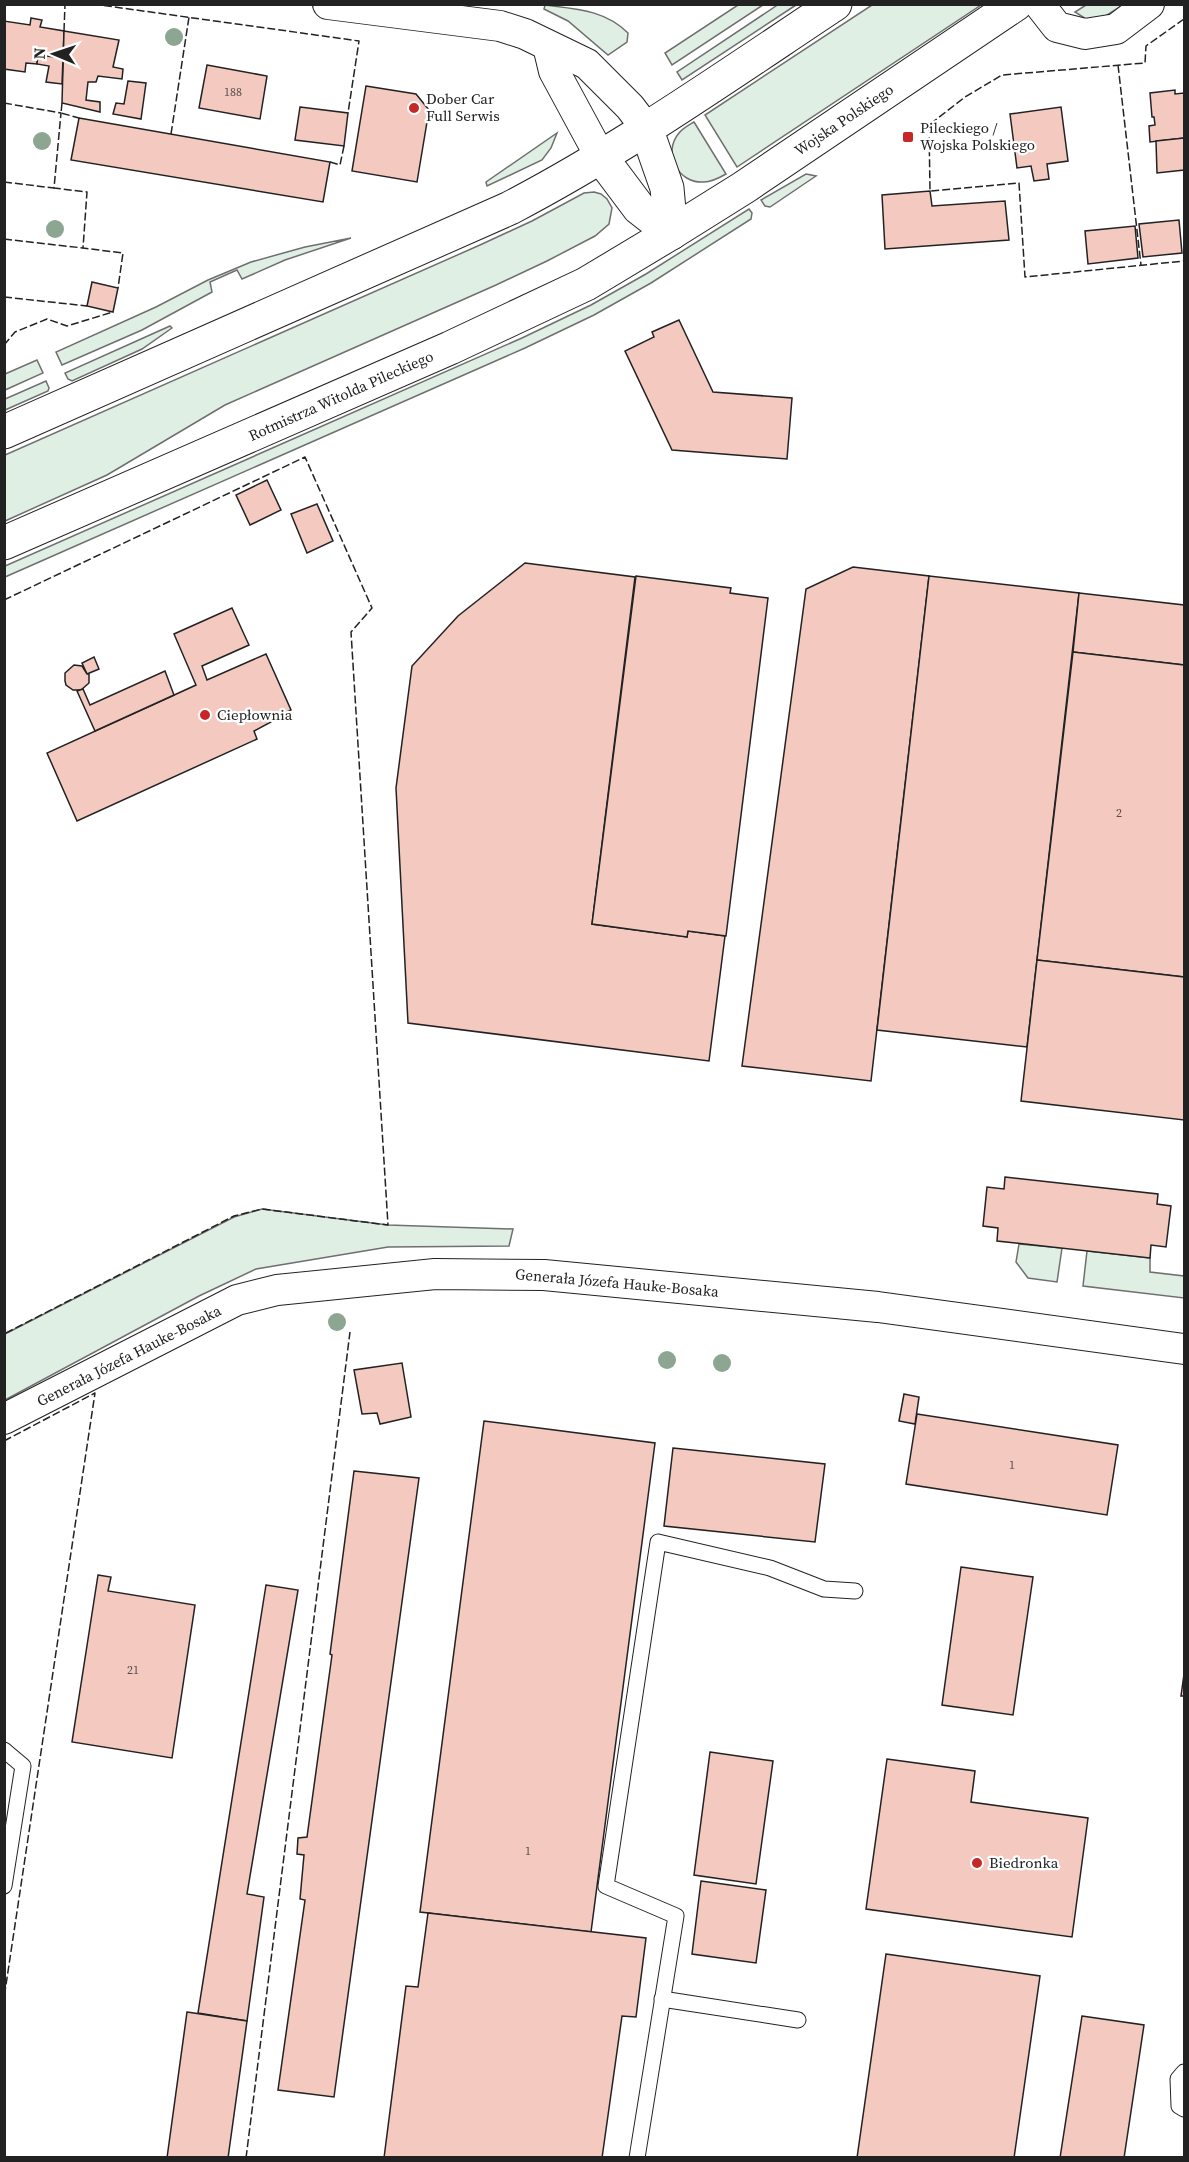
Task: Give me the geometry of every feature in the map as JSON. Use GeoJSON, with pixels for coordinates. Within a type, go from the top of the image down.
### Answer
{"type":"FeatureCollection","features":[{"type":"Feature","properties":{"kind":"main road"},"geometry":{"type":"LineString","coordinates":[[4,432],[472,226],[551,186],[646,128],[835,4]]}},
{"type":"Feature","properties":{"kind":"main road","name":"Wojska Polskiego"},"geometry":{"type":"LineString","coordinates":[[671,234],[1016,4]]}},
{"type":"Feature","properties":{"kind":"main road"},"geometry":{"type":"LineString","coordinates":[[646,128],[667,188],[671,234]]}},
{"type":"Feature","properties":{"kind":"main road"},"geometry":{"type":"LineString","coordinates":[[600,156],[639,208],[671,234]]}},
{"type":"Feature","properties":{"kind":"main road","name":"Rotmistrza Witolda Pileckiego"},"geometry":{"type":"LineString","coordinates":[[4,543],[513,319],[604,274],[671,234]]}},
{"type":"Feature","properties":{"kind":"street"},"geometry":{"type":"LineString","coordinates":[[328,4],[500,26],[525,34],[587,64],[630,107],[646,128]]}},
{"type":"Feature","properties":{"kind":"street"},"geometry":{"type":"LineString","coordinates":[[1039,4],[1057,27],[1085,34],[1116,28],[1149,4]]}},
{"type":"Feature","properties":{"kind":"street"},"geometry":{"type":"LineString","coordinates":[[548,46],[554,71],[600,156]]}},
{"type":"Feature","properties":{"kind":"street","name":"Generała Józefa Hauke-Bosaka"},"geometry":{"type":"LineString","coordinates":[[4,1419],[237,1300],[277,1290],[435,1274],[544,1275],[867,1306],[1185,1349]]}},
{"type":"Feature","properties":{"kind":"lane"},"geometry":{"type":"LineString","coordinates":[[637,2157],[676,1916],[606,1886],[658,1542],[770,1568],[824,1589],[855,1591]]}},
{"type":"Feature","properties":{"kind":"lane"},"geometry":{"type":"LineString","coordinates":[[4,1750],[23,1766],[4,1886]]}},
{"type":"Feature","properties":{"kind":"lane"},"geometry":{"type":"LineString","coordinates":[[662,1999],[798,2020]]}},
{"type":"Feature","properties":{"kind":"lane"},"geometry":{"type":"LineString","coordinates":[[1185,2072],[1178,2079],[1179,2106],[1185,2109]]}},
{"type":"Feature","properties":{"kind":"green space"},"geometry":{"type":"Polygon","coordinates":[[[779,4],[796,5],[682,80],[677,72],[779,4]]]}},
{"type":"Feature","properties":{"kind":"green space"},"geometry":{"type":"Polygon","coordinates":[[[545,5],[589,12],[610,19],[628,33],[627,42],[608,55],[568,21],[544,9],[545,5]]]}},
{"type":"Feature","properties":{"kind":"green space"},"geometry":{"type":"Polygon","coordinates":[[[738,5],[763,5],[672,65],[665,53],[738,5]]]}},
{"type":"Feature","properties":{"kind":"green space"},"geometry":{"type":"Polygon","coordinates":[[[872,5],[981,5],[737,167],[705,115],[872,5]]]}},
{"type":"Feature","properties":{"kind":"green space"},"geometry":{"type":"Polygon","coordinates":[[[1086,5],[1123,5],[1104,17],[1086,19],[1075,12],[1086,5]]]}},
{"type":"Feature","properties":{"kind":"green space"},"geometry":{"type":"Polygon","coordinates":[[[694,122],[726,174],[713,181],[695,181],[687,178],[675,166],[672,149],[674,141],[681,131],[694,122]]]}},
{"type":"Feature","properties":{"kind":"green space"},"geometry":{"type":"Polygon","coordinates":[[[557,133],[551,148],[542,160],[487,186],[486,182],[557,133]]]}},
{"type":"Feature","properties":{"kind":"green space"},"geometry":{"type":"Polygon","coordinates":[[[806,174],[816,176],[770,207],[765,206],[761,200],[806,174]]]}},
{"type":"Feature","properties":{"kind":"green space"},"geometry":{"type":"Polygon","coordinates":[[[594,192],[607,199],[612,208],[609,224],[595,236],[496,285],[225,405],[107,475],[5,521],[5,455],[480,245],[584,193],[594,192]]]}},
{"type":"Feature","properties":{"kind":"green space"},"geometry":{"type":"Polygon","coordinates":[[[749,209],[752,213],[751,219],[651,283],[594,315],[525,348],[5,577],[5,566],[522,338],[591,305],[646,274],[749,209]]]}},
{"type":"Feature","properties":{"kind":"green space"},"geometry":{"type":"Polygon","coordinates":[[[351,238],[285,260],[242,279],[237,270],[210,282],[212,292],[142,330],[62,365],[56,352],[251,262],[305,247],[351,238]]]}},
{"type":"Feature","properties":{"kind":"green space"},"geometry":{"type":"Polygon","coordinates":[[[170,326],[172,328],[142,349],[72,381],[65,373],[170,326]]]}},
{"type":"Feature","properties":{"kind":"green space"},"geometry":{"type":"Polygon","coordinates":[[[37,360],[43,373],[5,390],[5,374],[37,360]]]}},
{"type":"Feature","properties":{"kind":"green space"},"geometry":{"type":"Polygon","coordinates":[[[46,381],[48,391],[5,410],[5,399],[46,381]]]}},
{"type":"Feature","properties":{"kind":"green space"},"geometry":{"type":"Polygon","coordinates":[[[262,1209],[388,1225],[513,1229],[509,1246],[388,1247],[256,1269],[199,1296],[5,1400],[5,1334],[234,1217],[262,1209]]]}},
{"type":"Feature","properties":{"kind":"green space"},"geometry":{"type":"Polygon","coordinates":[[[1019,1244],[1062,1248],[1057,1282],[1028,1278],[1016,1262],[1019,1244]]]}},
{"type":"Feature","properties":{"kind":"green space"},"geometry":{"type":"Polygon","coordinates":[[[1087,1251],[1150,1258],[1150,1272],[1184,1276],[1184,1298],[1083,1286],[1087,1251]]]}},
{"type":"Feature","properties":{"kind":"building"},"geometry":{"type":"Polygon","coordinates":[[[31,18],[42,20],[40,27],[64,31],[63,58],[38,55],[37,64],[26,63],[25,72],[4,69],[4,21],[30,25],[31,18]]]}},
{"type":"Feature","properties":{"kind":"building"},"geometry":{"type":"Polygon","coordinates":[[[64,31],[119,40],[113,67],[123,69],[122,79],[98,76],[96,82],[88,82],[86,100],[100,102],[100,112],[62,103],[64,31]]]}},
{"type":"Feature","properties":{"kind":"building"},"geometry":{"type":"Polygon","coordinates":[[[38,55],[63,58],[62,84],[46,82],[49,66],[37,64],[38,55]]]}},
{"type":"Feature","properties":{"kind":"building"},"geometry":{"type":"Polygon","coordinates":[[[207,65],[267,76],[260,119],[199,108],[207,65]]]}},
{"type":"Feature","properties":{"kind":"building"},"geometry":{"type":"Polygon","coordinates":[[[128,81],[146,83],[141,119],[113,114],[116,103],[124,104],[128,81]]]}},
{"type":"Feature","properties":{"kind":"building"},"geometry":{"type":"Polygon","coordinates":[[[366,86],[416,94],[429,110],[417,182],[352,171],[366,86]]]}},
{"type":"Feature","properties":{"kind":"building"},"geometry":{"type":"Polygon","coordinates":[[[1175,90],[1175,94],[1184,93],[1184,138],[1150,142],[1149,126],[1155,125],[1150,93],[1175,90]]]}},
{"type":"Feature","properties":{"kind":"building"},"geometry":{"type":"Polygon","coordinates":[[[300,107],[348,113],[344,146],[295,140],[300,107]]]}},
{"type":"Feature","properties":{"kind":"building"},"geometry":{"type":"Polygon","coordinates":[[[1061,107],[1068,161],[1047,164],[1049,179],[1034,181],[1031,166],[1017,168],[1010,114],[1061,107]]]}},
{"type":"Feature","properties":{"kind":"building"},"geometry":{"type":"Polygon","coordinates":[[[79,118],[330,162],[323,202],[71,160],[79,118]]]}},
{"type":"Feature","properties":{"kind":"building"},"geometry":{"type":"Polygon","coordinates":[[[1184,138],[1184,170],[1157,173],[1156,141],[1184,138]]]}},
{"type":"Feature","properties":{"kind":"building"},"geometry":{"type":"Polygon","coordinates":[[[930,191],[932,206],[1005,201],[1009,240],[885,249],[882,195],[930,191]]]}},
{"type":"Feature","properties":{"kind":"building"},"geometry":{"type":"Polygon","coordinates":[[[1179,220],[1182,253],[1143,257],[1139,224],[1179,220]]]}},
{"type":"Feature","properties":{"kind":"building"},"geometry":{"type":"Polygon","coordinates":[[[1135,226],[1138,258],[1088,264],[1085,231],[1135,226]]]}},
{"type":"Feature","properties":{"kind":"building"},"geometry":{"type":"Polygon","coordinates":[[[92,282],[118,288],[113,312],[87,306],[92,282]]]}},
{"type":"Feature","properties":{"kind":"building"},"geometry":{"type":"Polygon","coordinates":[[[679,320],[713,392],[792,398],[787,459],[672,450],[625,351],[654,337],[652,332],[679,320]]]}},
{"type":"Feature","properties":{"kind":"building"},"geometry":{"type":"Polygon","coordinates":[[[267,480],[281,510],[250,525],[236,495],[267,480]]]}},
{"type":"Feature","properties":{"kind":"building"},"geometry":{"type":"Polygon","coordinates":[[[317,504],[333,541],[307,553],[291,514],[317,504]]]}},
{"type":"Feature","properties":{"kind":"building"},"geometry":{"type":"Polygon","coordinates":[[[525,563],[635,577],[592,924],[687,937],[688,931],[725,936],[709,1061],[408,1023],[396,788],[412,666],[458,616],[525,563]]]}},
{"type":"Feature","properties":{"kind":"building"},"geometry":{"type":"Polygon","coordinates":[[[853,567],[929,576],[871,1081],[742,1066],[806,589],[853,567]]]}},
{"type":"Feature","properties":{"kind":"building"},"geometry":{"type":"Polygon","coordinates":[[[636,576],[731,588],[730,593],[768,598],[726,936],[688,931],[687,937],[592,924],[636,576]]]}},
{"type":"Feature","properties":{"kind":"building"},"geometry":{"type":"Polygon","coordinates":[[[929,576],[1079,593],[1027,1047],[877,1030],[929,576]]]}},
{"type":"Feature","properties":{"kind":"building"},"geometry":{"type":"Polygon","coordinates":[[[1079,593],[1184,605],[1184,665],[1073,652],[1079,593]]]}},
{"type":"Feature","properties":{"kind":"building","name":"Ciepłownia"},"geometry":{"type":"Polygon","coordinates":[[[232,608],[249,645],[202,666],[207,680],[266,654],[291,710],[254,731],[257,739],[77,821],[47,753],[196,685],[174,634],[232,608]]]}},
{"type":"Feature","properties":{"kind":"building"},"geometry":{"type":"Polygon","coordinates":[[[1073,652],[1184,665],[1184,977],[1037,960],[1073,652]]]}},
{"type":"Feature","properties":{"kind":"building"},"geometry":{"type":"Polygon","coordinates":[[[94,657],[99,669],[87,674],[82,663],[94,657]]]}},
{"type":"Feature","properties":{"kind":"building"},"geometry":{"type":"Polygon","coordinates":[[[74,665],[82,666],[89,674],[89,683],[81,690],[73,690],[66,685],[65,673],[74,665]]]}},
{"type":"Feature","properties":{"kind":"building"},"geometry":{"type":"Polygon","coordinates":[[[165,671],[174,695],[95,731],[77,691],[83,689],[90,705],[165,671]]]}},
{"type":"Feature","properties":{"kind":"building"},"geometry":{"type":"Polygon","coordinates":[[[1037,960],[1184,977],[1184,1120],[1021,1101],[1037,960]]]}},
{"type":"Feature","properties":{"kind":"building"},"geometry":{"type":"Polygon","coordinates":[[[1005,1177],[1158,1194],[1157,1204],[1171,1206],[1166,1247],[1151,1245],[1150,1258],[997,1241],[998,1228],[983,1226],[987,1187],[1004,1189],[1005,1177]]]}},
{"type":"Feature","properties":{"kind":"building"},"geometry":{"type":"Polygon","coordinates":[[[402,1363],[411,1417],[380,1424],[377,1413],[362,1414],[354,1370],[402,1363]]]}},
{"type":"Feature","properties":{"kind":"building"},"geometry":{"type":"Polygon","coordinates":[[[904,1394],[919,1397],[915,1424],[899,1421],[904,1394]]]}},
{"type":"Feature","properties":{"kind":"building"},"geometry":{"type":"Polygon","coordinates":[[[917,1414],[1118,1445],[1107,1515],[906,1484],[917,1414]]]}},
{"type":"Feature","properties":{"kind":"building"},"geometry":{"type":"Polygon","coordinates":[[[484,1421],[655,1443],[591,1932],[420,1912],[484,1421]]]}},
{"type":"Feature","properties":{"kind":"building"},"geometry":{"type":"Polygon","coordinates":[[[673,1448],[825,1464],[815,1542],[664,1526],[673,1448]]]}},
{"type":"Feature","properties":{"kind":"building"},"geometry":{"type":"Polygon","coordinates":[[[354,1471],[419,1478],[334,2097],[278,2090],[305,1900],[300,1899],[304,1855],[297,1854],[298,1838],[307,1837],[354,1471]]]}},
{"type":"Feature","properties":{"kind":"building"},"geometry":{"type":"Polygon","coordinates":[[[961,1567],[1033,1577],[1013,1715],[942,1705],[961,1567]]]}},
{"type":"Feature","properties":{"kind":"building"},"geometry":{"type":"Polygon","coordinates":[[[98,1575],[111,1577],[108,1591],[195,1605],[172,1758],[72,1742],[98,1575]]]}},
{"type":"Feature","properties":{"kind":"building"},"geometry":{"type":"Polygon","coordinates":[[[266,1585],[298,1590],[247,1894],[264,1897],[247,2021],[198,2013],[266,1585]]]}},
{"type":"Feature","properties":{"kind":"building"},"geometry":{"type":"Polygon","coordinates":[[[1184,1674],[1184,1696],[1181,1696],[1184,1674]]]}},
{"type":"Feature","properties":{"kind":"building"},"geometry":{"type":"Polygon","coordinates":[[[710,1752],[773,1761],[756,1884],[694,1875],[710,1752]]]}},
{"type":"Feature","properties":{"kind":"building","name":"Biedronka"},"geometry":{"type":"Polygon","coordinates":[[[887,1759],[975,1771],[971,1802],[1088,1818],[1072,1937],[866,1909],[887,1759]]]}},
{"type":"Feature","properties":{"kind":"building"},"geometry":{"type":"Polygon","coordinates":[[[701,1881],[766,1890],[756,1963],[692,1954],[701,1881]]]}},
{"type":"Feature","properties":{"kind":"building"},"geometry":{"type":"Polygon","coordinates":[[[428,1913],[646,1938],[636,2017],[622,2016],[602,2158],[384,2158],[406,1986],[418,1987],[428,1913]]]}},
{"type":"Feature","properties":{"kind":"building"},"geometry":{"type":"Polygon","coordinates":[[[886,1954],[1040,1976],[1014,2158],[857,2158],[886,1954]]]}},
{"type":"Feature","properties":{"kind":"building"},"geometry":{"type":"Polygon","coordinates":[[[187,2012],[247,2021],[228,2158],[167,2158],[187,2012]]]}},
{"type":"Feature","properties":{"kind":"building"},"geometry":{"type":"Polygon","coordinates":[[[1082,2016],[1144,2025],[1124,2158],[1060,2158],[1082,2016]]]}},
{"type":"Feature","properties":{"kind":"fence"},"geometry":{"type":"LineString","coordinates":[[64,31],[65,4]]}},
{"type":"Feature","properties":{"kind":"fence"},"geometry":{"type":"LineString","coordinates":[[93,4],[359,41],[348,113]]}},
{"type":"Feature","properties":{"kind":"fence"},"geometry":{"type":"LineString","coordinates":[[171,134],[189,17]]}},
{"type":"Feature","properties":{"kind":"fence"},"geometry":{"type":"LineString","coordinates":[[1184,19],[1146,46],[1145,63],[1002,75],[965,97],[929,125],[930,191],[1019,183],[1025,277],[1184,261]]}},
{"type":"Feature","properties":{"kind":"fence"},"geometry":{"type":"LineString","coordinates":[[1118,65],[1141,265]]}},
{"type":"Feature","properties":{"kind":"fence"},"geometry":{"type":"LineString","coordinates":[[4,103],[61,113],[54,188],[87,192],[83,248],[123,253],[118,288]]}},
{"type":"Feature","properties":{"kind":"fence"},"geometry":{"type":"LineString","coordinates":[[62,103],[61,113],[79,118]]}},
{"type":"Feature","properties":{"kind":"fence"},"geometry":{"type":"LineString","coordinates":[[330,162],[340,165],[344,146]]}},
{"type":"Feature","properties":{"kind":"fence"},"geometry":{"type":"LineString","coordinates":[[4,182],[54,188]]}},
{"type":"Feature","properties":{"kind":"fence"},"geometry":{"type":"LineString","coordinates":[[4,239],[83,248]]}},
{"type":"Feature","properties":{"kind":"fence"},"geometry":{"type":"LineString","coordinates":[[4,297],[87,306]]}},
{"type":"Feature","properties":{"kind":"fence"},"geometry":{"type":"LineString","coordinates":[[4,345],[15,332],[47,319],[67,326],[113,312]]}},
{"type":"Feature","properties":{"kind":"fence"},"geometry":{"type":"LineString","coordinates":[[4,600],[305,457],[372,608],[351,632],[388,1225],[262,1209],[234,1216],[4,1334]]}},
{"type":"Feature","properties":{"kind":"fence"},"geometry":{"type":"LineString","coordinates":[[246,2158],[350,1332]]}},
{"type":"Feature","properties":{"kind":"fence"},"geometry":{"type":"LineString","coordinates":[[4,1441],[95,1393],[4,1998]]}},
{"type":"Feature","properties":{"kind":"place","name":"Dober Car Full Serwis"},"geometry":{"type":"Point","coordinates":[414,108]}},
{"type":"Feature","properties":{"kind":"place","name":"Pileckiego / Wojska Polskiego"},"geometry":{"type":"Point","coordinates":[908,137]}},
{"type":"Feature","properties":{"kind":"place","name":"Ciepłownia"},"geometry":{"type":"Point","coordinates":[205,715]}},
{"type":"Feature","properties":{"kind":"place","name":"Biedronka"},"geometry":{"type":"Point","coordinates":[977,1863]}}]}
